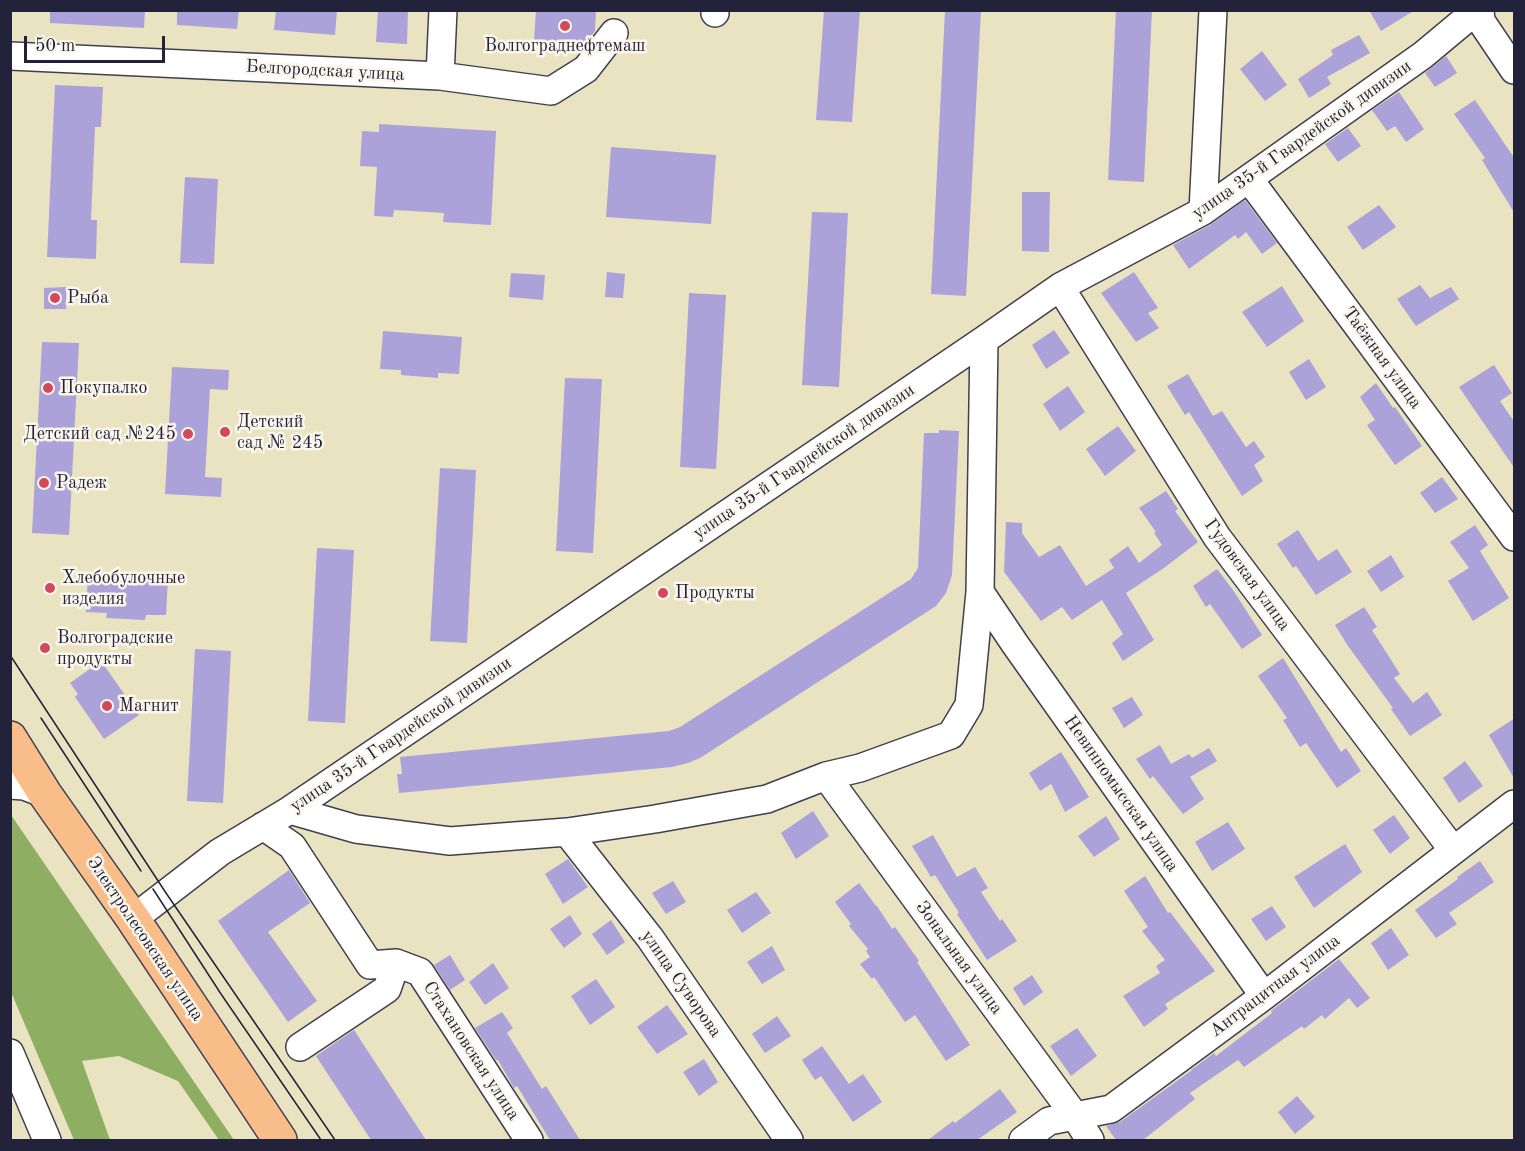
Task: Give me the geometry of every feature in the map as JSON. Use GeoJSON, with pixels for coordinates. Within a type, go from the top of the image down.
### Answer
{"type":"FeatureCollection","features":[{"type":"Feature","properties":{"kind":"main road","name":"Электролесовская улица"},"geometry":{"type":"LineString","coordinates":[[10,738],[45,794],[133,919],[280,1140]]}},
{"type":"Feature","properties":{"kind":"street"},"geometry":{"type":"LineString","coordinates":[[440,76],[443,10]]}},
{"type":"Feature","properties":{"kind":"street"},"geometry":{"type":"LineString","coordinates":[[1203,211],[1213,10]]}},
{"type":"Feature","properties":{"kind":"street"},"geometry":{"type":"LineString","coordinates":[[1478,10],[1481,21],[1515,70]]}},
{"type":"Feature","properties":{"kind":"street","name":"улица 35-й Гвардейской дивизии"},"geometry":{"type":"LineString","coordinates":[[133,919],[220,852],[290,810],[1060,287],[1203,211],[1423,55],[1478,10]]}},
{"type":"Feature","properties":{"kind":"street","name":"Белгородская улица"},"geometry":{"type":"LineString","coordinates":[[10,56],[440,76],[552,91],[586,69],[614,33]]}},
{"type":"Feature","properties":{"kind":"street","name":"Таёжная улица"},"geometry":{"type":"LineString","coordinates":[[1250,179],[1515,537]]}},
{"type":"Feature","properties":{"kind":"street","name":"Гудовская улица"},"geometry":{"type":"LineString","coordinates":[[1060,287],[1217,537],[1453,850]]}},
{"type":"Feature","properties":{"kind":"street"},"geometry":{"type":"LineString","coordinates":[[290,810],[356,830],[450,841],[567,832],[767,799],[826,776],[860,768],[951,735],[969,705],[980,592],[984,340]]}},
{"type":"Feature","properties":{"kind":"street","name":"Невинномысская улица"},"geometry":{"type":"LineString","coordinates":[[980,592],[1264,996]]}},
{"type":"Feature","properties":{"kind":"street","name":"Зональная улица"},"geometry":{"type":"LineString","coordinates":[[826,776],[1075,1116],[1090,1140]]}},
{"type":"Feature","properties":{"kind":"street"},"geometry":{"type":"LineString","coordinates":[[10,785],[24,786],[45,794]]}},
{"type":"Feature","properties":{"kind":"street","name":"Антрацитная улица"},"geometry":{"type":"LineString","coordinates":[[1023,1140],[1049,1121],[1111,1109],[1264,996],[1515,804]]}},
{"type":"Feature","properties":{"kind":"street","name":"Стахановская улица"},"geometry":{"type":"LineString","coordinates":[[263,826],[292,846],[370,965],[396,963],[420,972],[529,1140]]}},
{"type":"Feature","properties":{"kind":"street","name":"улица Суворова"},"geometry":{"type":"LineString","coordinates":[[567,832],[650,938],[789,1140]]}},
{"type":"Feature","properties":{"kind":"street"},"geometry":{"type":"LineString","coordinates":[[300,1047],[387,989],[396,963]]}},
{"type":"Feature","properties":{"kind":"street"},"geometry":{"type":"LineString","coordinates":[[10,1053],[47,1140]]}},
{"type":"Feature","properties":{"kind":"green space"},"geometry":{"type":"Polygon","coordinates":[[[11,815],[234,1140],[219,1140],[178,1081],[119,1056],[82,1061],[110,1140],[74,1140],[11,992],[11,815]]]}},
{"type":"Feature","properties":{"kind":"building"},"geometry":{"type":"Polygon","coordinates":[[[50,10],[145,10],[144,28],[50,23],[50,10]]]}},
{"type":"Feature","properties":{"kind":"building"},"geometry":{"type":"Polygon","coordinates":[[[177,10],[239,10],[237,29],[177,25],[177,10]]]}},
{"type":"Feature","properties":{"kind":"building"},"geometry":{"type":"Polygon","coordinates":[[[276,10],[337,10],[335,35],[274,30],[276,10]]]}},
{"type":"Feature","properties":{"kind":"building"},"geometry":{"type":"Polygon","coordinates":[[[378,10],[408,10],[407,44],[376,42],[378,10]]]}},
{"type":"Feature","properties":{"kind":"building","name":"Волгограднефтемаш"},"geometry":{"type":"Polygon","coordinates":[[[536,10],[596,10],[595,31],[587,42],[534,40],[536,10]]]}},
{"type":"Feature","properties":{"kind":"building"},"geometry":{"type":"Polygon","coordinates":[[[824,10],[860,10],[852,122],[816,120],[824,10]]]}},
{"type":"Feature","properties":{"kind":"building"},"geometry":{"type":"Polygon","coordinates":[[[945,10],[981,10],[966,296],[931,294],[945,10]]]}},
{"type":"Feature","properties":{"kind":"building"},"geometry":{"type":"Polygon","coordinates":[[[1116,10],[1152,10],[1144,182],[1108,180],[1116,10]]]}},
{"type":"Feature","properties":{"kind":"building"},"geometry":{"type":"Polygon","coordinates":[[[1369,10],[1415,10],[1381,31],[1369,10]]]}},
{"type":"Feature","properties":{"kind":"building"},"geometry":{"type":"Polygon","coordinates":[[[1359,35],[1370,53],[1327,77],[1331,84],[1309,98],[1298,79],[1333,55],[1331,50],[1359,35]]]}},
{"type":"Feature","properties":{"kind":"building"},"geometry":{"type":"Polygon","coordinates":[[[1262,51],[1287,85],[1265,101],[1240,69],[1262,51]]]}},
{"type":"Feature","properties":{"kind":"building"},"geometry":{"type":"Polygon","coordinates":[[[1446,56],[1457,73],[1435,87],[1425,73],[1446,56]]]}},
{"type":"Feature","properties":{"kind":"building"},"geometry":{"type":"Polygon","coordinates":[[[55,85],[103,87],[101,127],[95,127],[91,220],[97,220],[96,259],[47,257],[55,85]]]}},
{"type":"Feature","properties":{"kind":"building"},"geometry":{"type":"Polygon","coordinates":[[[1399,92],[1424,129],[1406,142],[1395,126],[1387,131],[1372,110],[1399,92]]]}},
{"type":"Feature","properties":{"kind":"building"},"geometry":{"type":"Polygon","coordinates":[[[1475,100],[1515,159],[1515,214],[1482,160],[1485,158],[1454,114],[1475,100]]]}},
{"type":"Feature","properties":{"kind":"building"},"geometry":{"type":"Polygon","coordinates":[[[379,124],[496,131],[491,225],[443,222],[444,213],[394,210],[393,217],[374,216],[377,167],[360,166],[362,131],[379,132],[379,124]]]}},
{"type":"Feature","properties":{"kind":"building"},"geometry":{"type":"Polygon","coordinates":[[[1348,128],[1361,146],[1338,162],[1325,144],[1348,128]]]}},
{"type":"Feature","properties":{"kind":"building"},"geometry":{"type":"Polygon","coordinates":[[[611,147],[716,155],[711,224],[606,217],[611,147]]]}},
{"type":"Feature","properties":{"kind":"building"},"geometry":{"type":"Polygon","coordinates":[[[185,177],[218,179],[214,264],[180,263],[185,177]]]}},
{"type":"Feature","properties":{"kind":"building"},"geometry":{"type":"Polygon","coordinates":[[[1022,192],[1050,192],[1049,252],[1022,251],[1022,192]]]}},
{"type":"Feature","properties":{"kind":"building"},"geometry":{"type":"Polygon","coordinates":[[[1245,200],[1277,243],[1262,254],[1246,232],[1238,239],[1235,235],[1189,269],[1173,245],[1210,225],[1245,200]]]}},
{"type":"Feature","properties":{"kind":"building"},"geometry":{"type":"Polygon","coordinates":[[[1379,205],[1396,227],[1363,250],[1347,227],[1379,205]]]}},
{"type":"Feature","properties":{"kind":"building"},"geometry":{"type":"Polygon","coordinates":[[[812,212],[848,213],[839,387],[802,385],[812,212]]]}},
{"type":"Feature","properties":{"kind":"building"},"geometry":{"type":"Polygon","coordinates":[[[607,272],[625,274],[623,298],[605,297],[607,272]]]}},
{"type":"Feature","properties":{"kind":"building"},"geometry":{"type":"Polygon","coordinates":[[[1134,272],[1158,308],[1148,313],[1159,328],[1136,342],[1101,293],[1134,272]]]}},
{"type":"Feature","properties":{"kind":"building"},"geometry":{"type":"Polygon","coordinates":[[[511,273],[545,275],[543,300],[509,297],[511,273]]]}},
{"type":"Feature","properties":{"kind":"building"},"geometry":{"type":"Polygon","coordinates":[[[1420,285],[1430,298],[1451,287],[1459,299],[1416,326],[1397,299],[1420,285]]]}},
{"type":"Feature","properties":{"kind":"building"},"geometry":{"type":"Polygon","coordinates":[[[1282,286],[1304,321],[1267,347],[1242,312],[1282,286]]]}},
{"type":"Feature","properties":{"kind":"building","name":"Рыба"},"geometry":{"type":"Polygon","coordinates":[[[66,287],[66,309],[44,309],[44,288],[66,287]]]}},
{"type":"Feature","properties":{"kind":"building"},"geometry":{"type":"Polygon","coordinates":[[[689,293],[726,295],[716,469],[680,467],[689,293]]]}},
{"type":"Feature","properties":{"kind":"building"},"geometry":{"type":"Polygon","coordinates":[[[1054,330],[1070,353],[1046,369],[1032,345],[1054,330]]]}},
{"type":"Feature","properties":{"kind":"building"},"geometry":{"type":"Polygon","coordinates":[[[383,331],[462,337],[459,374],[438,373],[438,378],[401,375],[401,370],[380,369],[383,331]]]}},
{"type":"Feature","properties":{"kind":"building"},"geometry":{"type":"Polygon","coordinates":[[[42,342],[79,343],[69,535],[32,533],[42,342]]]}},
{"type":"Feature","properties":{"kind":"building"},"geometry":{"type":"Polygon","coordinates":[[[1309,359],[1326,387],[1306,400],[1289,372],[1309,359]]]}},
{"type":"Feature","properties":{"kind":"building"},"geometry":{"type":"Polygon","coordinates":[[[1494,365],[1512,393],[1500,401],[1515,423],[1515,469],[1459,387],[1494,365]]]}},
{"type":"Feature","properties":{"kind":"building","name":"Детский сад №245"},"geometry":{"type":"Polygon","coordinates":[[[172,367],[229,370],[228,390],[210,389],[205,477],[222,478],[221,497],[165,494],[172,367]]]}},
{"type":"Feature","properties":{"kind":"building"},"geometry":{"type":"Polygon","coordinates":[[[1188,374],[1213,416],[1222,411],[1246,447],[1254,441],[1265,457],[1254,465],[1263,481],[1242,496],[1189,412],[1185,415],[1167,386],[1188,374]]]}},
{"type":"Feature","properties":{"kind":"building"},"geometry":{"type":"Polygon","coordinates":[[[565,378],[602,379],[593,553],[556,551],[565,378]]]}},
{"type":"Feature","properties":{"kind":"building"},"geometry":{"type":"Polygon","coordinates":[[[1376,383],[1422,446],[1395,465],[1367,425],[1375,420],[1360,397],[1376,383]]]}},
{"type":"Feature","properties":{"kind":"building"},"geometry":{"type":"Polygon","coordinates":[[[1068,386],[1085,412],[1060,431],[1043,404],[1068,386]]]}},
{"type":"Feature","properties":{"kind":"building"},"geometry":{"type":"Polygon","coordinates":[[[1118,426],[1136,451],[1105,476],[1086,449],[1118,426]]]}},
{"type":"Feature","properties":{"kind":"building"},"geometry":{"type":"Polygon","coordinates":[[[939,430],[959,431],[952,575],[946,593],[936,606],[700,758],[688,763],[672,767],[399,793],[397,774],[402,774],[400,757],[669,731],[680,727],[911,579],[918,568],[924,433],[939,433],[939,430]]]}},
{"type":"Feature","properties":{"kind":"building"},"geometry":{"type":"Polygon","coordinates":[[[440,468],[476,470],[467,643],[430,641],[440,468]]]}},
{"type":"Feature","properties":{"kind":"building"},"geometry":{"type":"Polygon","coordinates":[[[1442,477],[1458,499],[1435,513],[1420,493],[1442,477]]]}},
{"type":"Feature","properties":{"kind":"building"},"geometry":{"type":"Polygon","coordinates":[[[1166,491],[1178,509],[1175,511],[1198,542],[1126,593],[1154,640],[1123,661],[1112,643],[1123,634],[1102,600],[1072,620],[1062,607],[1041,621],[1004,572],[1006,522],[1022,523],[1022,533],[1039,557],[1060,545],[1086,586],[1114,568],[1109,560],[1128,546],[1139,563],[1162,545],[1139,508],[1166,491]]]}},
{"type":"Feature","properties":{"kind":"building"},"geometry":{"type":"Polygon","coordinates":[[[1475,525],[1488,545],[1480,551],[1509,598],[1473,621],[1448,581],[1469,568],[1450,542],[1475,525]]]}},
{"type":"Feature","properties":{"kind":"building"},"geometry":{"type":"Polygon","coordinates":[[[1298,530],[1318,561],[1337,549],[1352,572],[1316,595],[1296,566],[1293,568],[1277,544],[1298,530]]]}},
{"type":"Feature","properties":{"kind":"building"},"geometry":{"type":"Polygon","coordinates":[[[317,548],[354,550],[345,723],[308,721],[317,548]]]}},
{"type":"Feature","properties":{"kind":"building"},"geometry":{"type":"Polygon","coordinates":[[[1391,555],[1404,577],[1381,592],[1367,571],[1391,555]]]}},
{"type":"Feature","properties":{"kind":"building"},"geometry":{"type":"Polygon","coordinates":[[[1217,569],[1262,635],[1242,649],[1210,604],[1206,607],[1193,586],[1217,569]]]}},
{"type":"Feature","properties":{"kind":"building"},"geometry":{"type":"Polygon","coordinates":[[[88,575],[168,578],[166,615],[146,615],[145,620],[106,618],[107,613],[86,612],[88,575]]]}},
{"type":"Feature","properties":{"kind":"building"},"geometry":{"type":"Polygon","coordinates":[[[1364,607],[1377,627],[1372,630],[1400,674],[1394,678],[1413,703],[1427,692],[1442,715],[1410,736],[1335,625],[1364,607]]]}},
{"type":"Feature","properties":{"kind":"building"},"geometry":{"type":"Polygon","coordinates":[[[195,649],[231,651],[223,803],[187,801],[195,649]]]}},
{"type":"Feature","properties":{"kind":"building"},"geometry":{"type":"Polygon","coordinates":[[[1283,658],[1341,752],[1346,748],[1361,771],[1337,788],[1306,743],[1300,747],[1283,720],[1287,718],[1258,676],[1283,658]]]}},
{"type":"Feature","properties":{"kind":"building","name":"Магнит"},"geometry":{"type":"Polygon","coordinates":[[[101,661],[139,715],[104,739],[75,697],[78,694],[70,683],[101,661]]]}},
{"type":"Feature","properties":{"kind":"building"},"geometry":{"type":"Polygon","coordinates":[[[1132,697],[1143,715],[1124,728],[1112,708],[1132,697]]]}},
{"type":"Feature","properties":{"kind":"building"},"geometry":{"type":"Polygon","coordinates":[[[1515,718],[1515,780],[1489,735],[1515,718]]]}},
{"type":"Feature","properties":{"kind":"building"},"geometry":{"type":"Polygon","coordinates":[[[1160,745],[1171,764],[1189,754],[1192,758],[1209,748],[1217,761],[1190,777],[1204,799],[1183,814],[1153,776],[1150,779],[1136,759],[1160,745]]]}},
{"type":"Feature","properties":{"kind":"building"},"geometry":{"type":"Polygon","coordinates":[[[1061,752],[1089,797],[1065,812],[1051,784],[1040,791],[1029,773],[1061,752]]]}},
{"type":"Feature","properties":{"kind":"building"},"geometry":{"type":"Polygon","coordinates":[[[1465,761],[1483,786],[1459,803],[1443,778],[1465,761]]]}},
{"type":"Feature","properties":{"kind":"building"},"geometry":{"type":"Polygon","coordinates":[[[813,811],[829,836],[796,859],[781,833],[813,811]]]}},
{"type":"Feature","properties":{"kind":"building"},"geometry":{"type":"Polygon","coordinates":[[[1394,815],[1410,838],[1390,854],[1373,830],[1394,815]]]}},
{"type":"Feature","properties":{"kind":"building"},"geometry":{"type":"Polygon","coordinates":[[[1106,816],[1120,839],[1094,857],[1078,836],[1106,816]]]}},
{"type":"Feature","properties":{"kind":"building"},"geometry":{"type":"Polygon","coordinates":[[[1228,822],[1245,849],[1212,871],[1195,842],[1228,822]]]}},
{"type":"Feature","properties":{"kind":"building"},"geometry":{"type":"Polygon","coordinates":[[[933,835],[957,877],[975,867],[988,888],[981,892],[1000,921],[1002,919],[1017,941],[987,960],[935,875],[931,877],[912,846],[933,835]]]}},
{"type":"Feature","properties":{"kind":"building"},"geometry":{"type":"Polygon","coordinates":[[[1345,844],[1362,872],[1314,908],[1294,877],[1345,844]]]}},
{"type":"Feature","properties":{"kind":"building"},"geometry":{"type":"Polygon","coordinates":[[[568,859],[588,887],[563,904],[545,874],[568,859]]]}},
{"type":"Feature","properties":{"kind":"building"},"geometry":{"type":"Polygon","coordinates":[[[1480,861],[1494,882],[1449,913],[1457,924],[1436,938],[1415,910],[1480,861]]]}},
{"type":"Feature","properties":{"kind":"building"},"geometry":{"type":"Polygon","coordinates":[[[289,870],[310,903],[268,932],[317,1001],[288,1022],[218,921],[289,870]]]}},
{"type":"Feature","properties":{"kind":"building"},"geometry":{"type":"Polygon","coordinates":[[[1145,876],[1168,913],[1170,912],[1215,971],[1165,1004],[1168,1009],[1144,1027],[1123,996],[1160,973],[1156,966],[1165,960],[1142,931],[1148,927],[1124,891],[1145,876]]]}},
{"type":"Feature","properties":{"kind":"building"},"geometry":{"type":"Polygon","coordinates":[[[673,881],[686,902],[666,914],[652,893],[673,881]]]}},
{"type":"Feature","properties":{"kind":"building"},"geometry":{"type":"Polygon","coordinates":[[[859,883],[892,929],[895,927],[919,961],[917,962],[970,1045],[946,1061],[915,1015],[905,1022],[874,977],[872,979],[860,964],[870,957],[866,951],[868,949],[849,926],[851,924],[835,902],[859,883]]]}},
{"type":"Feature","properties":{"kind":"building"},"geometry":{"type":"Polygon","coordinates":[[[756,892],[771,913],[742,933],[727,910],[756,892]]]}},
{"type":"Feature","properties":{"kind":"building"},"geometry":{"type":"Polygon","coordinates":[[[1272,906],[1286,927],[1266,941],[1251,919],[1272,906]]]}},
{"type":"Feature","properties":{"kind":"building"},"geometry":{"type":"Polygon","coordinates":[[[570,915],[582,934],[564,948],[550,929],[570,915]]]}},
{"type":"Feature","properties":{"kind":"building"},"geometry":{"type":"Polygon","coordinates":[[[611,920],[625,942],[607,955],[592,934],[611,920]]]}},
{"type":"Feature","properties":{"kind":"building"},"geometry":{"type":"Polygon","coordinates":[[[1391,928],[1409,955],[1388,970],[1371,943],[1391,928]]]}},
{"type":"Feature","properties":{"kind":"building"},"geometry":{"type":"Polygon","coordinates":[[[772,946],[785,970],[762,984],[747,962],[772,946]]]}},
{"type":"Feature","properties":{"kind":"building"},"geometry":{"type":"Polygon","coordinates":[[[450,955],[465,980],[450,990],[434,965],[450,955]]]}},
{"type":"Feature","properties":{"kind":"building"},"geometry":{"type":"Polygon","coordinates":[[[1339,959],[1370,998],[1357,1008],[1349,998],[1325,1019],[1322,1015],[1304,1029],[1302,1026],[1244,1067],[1238,1060],[1190,1093],[1195,1099],[1143,1140],[1116,1140],[1106,1126],[1120,1122],[1214,1053],[1216,1056],[1339,959]]]}},
{"type":"Feature","properties":{"kind":"building"},"geometry":{"type":"Polygon","coordinates":[[[493,963],[509,988],[485,1005],[469,982],[493,963]]]}},
{"type":"Feature","properties":{"kind":"building"},"geometry":{"type":"Polygon","coordinates":[[[1032,975],[1043,992],[1024,1006],[1013,988],[1032,975]]]}},
{"type":"Feature","properties":{"kind":"building"},"geometry":{"type":"Polygon","coordinates":[[[596,979],[615,1007],[590,1025],[571,996],[596,979]]]}},
{"type":"Feature","properties":{"kind":"building"},"geometry":{"type":"Polygon","coordinates":[[[667,1005],[688,1034],[657,1054],[637,1027],[667,1005]]]}},
{"type":"Feature","properties":{"kind":"building"},"geometry":{"type":"Polygon","coordinates":[[[502,1012],[513,1028],[507,1033],[542,1089],[546,1086],[580,1140],[550,1140],[517,1086],[514,1088],[498,1060],[475,1028],[502,1012]]]}},
{"type":"Feature","properties":{"kind":"building"},"geometry":{"type":"Polygon","coordinates":[[[777,1016],[791,1036],[765,1053],[752,1034],[777,1016]]]}},
{"type":"Feature","properties":{"kind":"building"},"geometry":{"type":"Polygon","coordinates":[[[1077,1028],[1097,1056],[1071,1076],[1050,1046],[1077,1028]]]}},
{"type":"Feature","properties":{"kind":"building"},"geometry":{"type":"Polygon","coordinates":[[[354,1030],[426,1140],[371,1140],[316,1056],[354,1030]]]}},
{"type":"Feature","properties":{"kind":"building"},"geometry":{"type":"Polygon","coordinates":[[[822,1046],[849,1084],[863,1074],[882,1102],[853,1122],[821,1076],[815,1080],[802,1060],[822,1046]]]}},
{"type":"Feature","properties":{"kind":"building"},"geometry":{"type":"Polygon","coordinates":[[[704,1059],[718,1082],[699,1096],[683,1072],[704,1059]]]}},
{"type":"Feature","properties":{"kind":"building"},"geometry":{"type":"Polygon","coordinates":[[[1000,1089],[1017,1112],[977,1140],[928,1140],[953,1121],[955,1123],[1000,1089]]]}},
{"type":"Feature","properties":{"kind":"building"},"geometry":{"type":"Polygon","coordinates":[[[1297,1096],[1315,1117],[1295,1134],[1278,1112],[1297,1096]]]}},
{"type":"Feature","properties":{"kind":"tram line"},"geometry":{"type":"LineString","coordinates":[[10,655],[166,893],[335,1140]]}},
{"type":"Feature","properties":{"kind":"tram line"},"geometry":{"type":"LineString","coordinates":[[41,718],[141,871]]}},
{"type":"Feature","properties":{"kind":"tram line"},"geometry":{"type":"LineString","coordinates":[[153,889],[221,994],[321,1140]]}},
{"type":"Feature","properties":{"kind":"place","name":"Волгограднефтемаш"},"geometry":{"type":"Point","coordinates":[565,26]}},
{"type":"Feature","properties":{"kind":"place","name":"Рыба"},"geometry":{"type":"Point","coordinates":[55,298]}},
{"type":"Feature","properties":{"kind":"place","name":"Покупалко"},"geometry":{"type":"Point","coordinates":[48,388]}},
{"type":"Feature","properties":{"kind":"place","name":"Детский сад № 245"},"geometry":{"type":"Point","coordinates":[225,432]}},
{"type":"Feature","properties":{"kind":"place","name":"Детский сад №245"},"geometry":{"type":"Point","coordinates":[188,434]}},
{"type":"Feature","properties":{"kind":"place","name":"Радеж"},"geometry":{"type":"Point","coordinates":[44,483]}},
{"type":"Feature","properties":{"kind":"place","name":"Хлебобулочные изделия"},"geometry":{"type":"Point","coordinates":[50,588]}},
{"type":"Feature","properties":{"kind":"place","name":"Продукты"},"geometry":{"type":"Point","coordinates":[663,593]}},
{"type":"Feature","properties":{"kind":"place","name":"Волгоградские продукты"},"geometry":{"type":"Point","coordinates":[45,648]}},
{"type":"Feature","properties":{"kind":"place","name":"Магнит"},"geometry":{"type":"Point","coordinates":[107,706]}}]}
